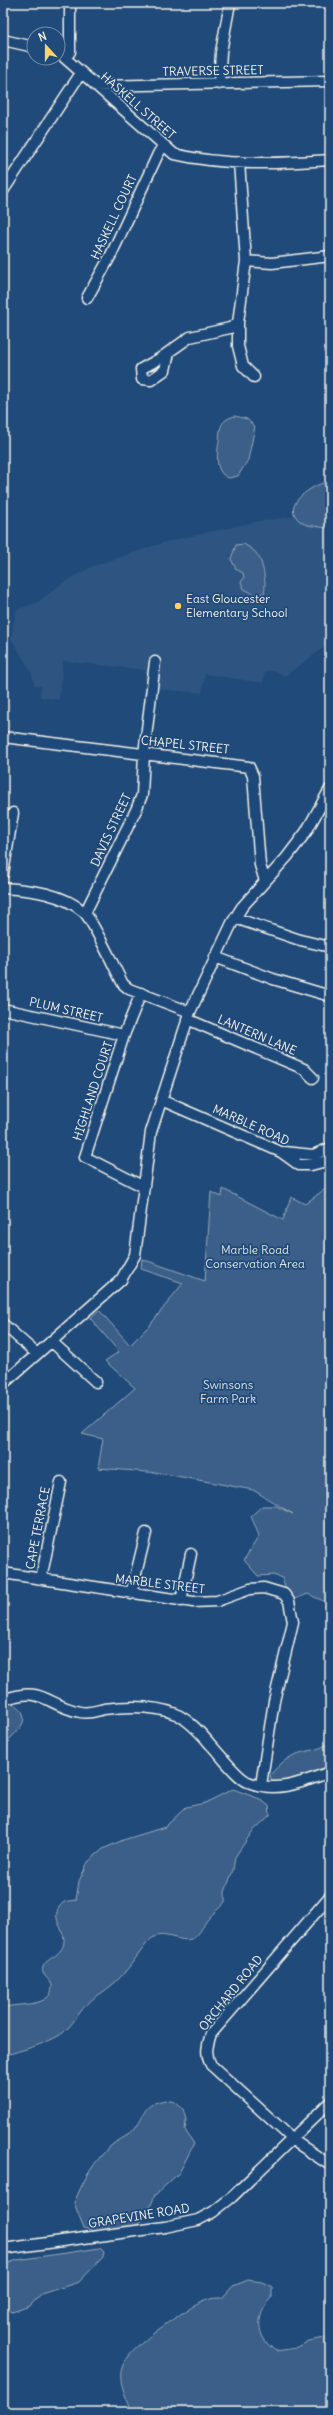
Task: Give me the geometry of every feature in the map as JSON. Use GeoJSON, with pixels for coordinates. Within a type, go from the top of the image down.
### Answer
{"type":"FeatureCollection","features":[{"type":"Feature","properties":{"kind":"street"},"geometry":{"type":"LineString","coordinates":[[66,54],[70,52],[70,3]]}},
{"type":"Feature","properties":{"kind":"street"},"geometry":{"type":"LineString","coordinates":[[219,84],[221,52],[230,3]]}},
{"type":"Feature","properties":{"kind":"street"},"geometry":{"type":"LineString","coordinates":[[3,40],[26,45]]}},
{"type":"Feature","properties":{"kind":"street","name":"HASKELL STREET"},"geometry":{"type":"LineString","coordinates":[[66,59],[163,146],[174,154],[194,159],[239,162],[330,160]]}},
{"type":"Feature","properties":{"kind":"street"},"geometry":{"type":"LineString","coordinates":[[3,191],[81,73]]}},
{"type":"Feature","properties":{"kind":"street","name":"TRAVERSE STREET"},"geometry":{"type":"LineString","coordinates":[[96,86],[330,81]]}},
{"type":"Feature","properties":{"kind":"street","name":"HASKELL COURT"},"geometry":{"type":"LineString","coordinates":[[87,298],[109,261],[163,146]]}},
{"type":"Feature","properties":{"kind":"street"},"geometry":{"type":"LineString","coordinates":[[239,162],[246,261],[238,323],[238,346],[244,366],[254,377]]}},
{"type":"Feature","properties":{"kind":"street"},"geometry":{"type":"LineString","coordinates":[[246,261],[272,263],[330,256]]}},
{"type":"Feature","properties":{"kind":"street"},"geometry":{"type":"LineString","coordinates":[[169,352],[190,337],[230,328],[238,323]]}},
{"type":"Feature","properties":{"kind":"street","name":"DAVIS STREET"},"geometry":{"type":"LineString","coordinates":[[85,913],[142,796],[144,754],[155,662]]}},
{"type":"Feature","properties":{"kind":"street","name":"CHAPEL STREET"},"geometry":{"type":"LineString","coordinates":[[3,737],[249,767],[253,776],[260,865],[265,881]]}},
{"type":"Feature","properties":{"kind":"street"},"geometry":{"type":"LineString","coordinates":[[3,1384],[121,1280],[131,1266],[135,1255],[151,1132],[189,1016],[215,957],[235,918],[306,832],[330,789]]}},
{"type":"Feature","properties":{"kind":"street"},"geometry":{"type":"LineString","coordinates":[[3,874],[13,813]]}},
{"type":"Feature","properties":{"kind":"street"},"geometry":{"type":"LineString","coordinates":[[3,888],[46,894],[65,900],[85,913]]}},
{"type":"Feature","properties":{"kind":"street","name":"LANTERN LANE"},"geometry":{"type":"LineString","coordinates":[[85,913],[123,984],[304,1069],[313,1078]]}},
{"type":"Feature","properties":{"kind":"street"},"geometry":{"type":"LineString","coordinates":[[235,918],[300,940],[330,947]]}},
{"type":"Feature","properties":{"kind":"street"},"geometry":{"type":"LineString","coordinates":[[215,957],[273,979],[330,996]]}},
{"type":"Feature","properties":{"kind":"street","name":"HIGHLAND COURT"},"geometry":{"type":"LineString","coordinates":[[141,993],[124,1035],[85,1157],[144,1187]]}},
{"type":"Feature","properties":{"kind":"street","name":"PLUM STREET"},"geometry":{"type":"LineString","coordinates":[[3,1009],[124,1035]]}},
{"type":"Feature","properties":{"kind":"street","name":"MARBLE ROAD"},"geometry":{"type":"LineString","coordinates":[[161,1100],[281,1152],[299,1164],[311,1165],[330,1160]]}},
{"type":"Feature","properties":{"kind":"street"},"geometry":{"type":"LineString","coordinates":[[281,1152],[313,1155],[330,1148]]}},
{"type":"Feature","properties":{"kind":"street"},"geometry":{"type":"LineString","coordinates":[[3,1324],[37,1354]]}},
{"type":"Feature","properties":{"kind":"street"},"geometry":{"type":"LineString","coordinates":[[51,1342],[96,1382]]}},
{"type":"Feature","properties":{"kind":"street","name":"CAPE TERRACE"},"geometry":{"type":"LineString","coordinates":[[41,1579],[61,1482]]}},
{"type":"Feature","properties":{"kind":"street"},"geometry":{"type":"LineString","coordinates":[[131,1594],[146,1533]]}},
{"type":"Feature","properties":{"kind":"street"},"geometry":{"type":"LineString","coordinates":[[181,1601],[191,1554]]}},
{"type":"Feature","properties":{"kind":"street","name":"MARBLE STREET"},"geometry":{"type":"LineString","coordinates":[[3,1573],[181,1601],[217,1601],[250,1589],[264,1588],[284,1594],[289,1601],[294,1622],[274,1702],[261,1785]]}},
{"type":"Feature","properties":{"kind":"street"},"geometry":{"type":"LineString","coordinates":[[3,1700],[16,1695],[31,1694],[42,1696],[58,1705],[84,1713],[125,1707],[160,1709],[176,1714],[196,1727],[248,1782],[261,1785],[288,1787],[330,1772]]}},
{"type":"Feature","properties":{"kind":"street","name":"ORCHARD ROAD"},"geometry":{"type":"LineString","coordinates":[[330,1896],[211,2034],[206,2046],[207,2058],[211,2065],[292,2139],[330,2165]]}},
{"type":"Feature","properties":{"kind":"street","name":"GRAPEVINE ROAD"},"geometry":{"type":"LineString","coordinates":[[3,2249],[166,2227],[198,2220],[213,2212],[232,2197],[330,2102]]}},
{"type":"Feature","properties":{"kind":"shaded area","name":"East Gloucester Elementary School"},"geometry":{"type":"Polygon","coordinates":[[[330,512],[330,643],[285,676],[275,671],[265,671],[263,683],[205,674],[202,693],[144,688],[145,670],[63,661],[59,700],[40,697],[41,686],[35,686],[31,672],[11,638],[16,610],[38,602],[61,584],[93,566],[165,542],[259,521],[330,512]]]}},
{"type":"Feature","properties":{"kind":"green space"},"geometry":{"type":"Polygon","coordinates":[[[235,416],[247,419],[255,427],[248,460],[238,476],[229,478],[224,476],[219,468],[218,452],[221,426],[226,420],[235,416]]]}},
{"type":"Feature","properties":{"kind":"green space"},"geometry":{"type":"Polygon","coordinates":[[[323,483],[330,483],[330,529],[303,523],[296,517],[293,511],[294,505],[303,494],[323,483]]]}},
{"type":"Feature","properties":{"kind":"green space"},"geometry":{"type":"Polygon","coordinates":[[[244,544],[258,555],[265,578],[264,593],[256,595],[244,589],[241,582],[244,578],[243,573],[236,569],[231,559],[236,545],[244,544]]]}},
{"type":"Feature","properties":{"kind":"green space","name":"Swinsons Farm Park"},"geometry":{"type":"Polygon","coordinates":[[[330,1185],[330,1604],[308,1594],[295,1599],[289,1596],[282,1578],[273,1575],[258,1576],[244,1560],[259,1536],[251,1516],[262,1506],[276,1506],[293,1514],[253,1490],[160,1473],[98,1468],[103,1439],[82,1434],[135,1388],[105,1361],[119,1352],[90,1318],[99,1310],[130,1345],[150,1325],[183,1283],[141,1269],[142,1259],[205,1281],[211,1192],[222,1197],[223,1189],[283,1220],[291,1197],[305,1204],[330,1185]]]}},
{"type":"Feature","properties":{"kind":"green space"},"geometry":{"type":"Polygon","coordinates":[[[3,1703],[11,1703],[20,1708],[24,1719],[21,1727],[3,1746],[3,1703]]]}},
{"type":"Feature","properties":{"kind":"green space"},"geometry":{"type":"Polygon","coordinates":[[[330,1742],[330,1768],[297,1782],[272,1783],[270,1775],[287,1759],[299,1753],[322,1747],[330,1742]]]}},
{"type":"Feature","properties":{"kind":"green space"},"geometry":{"type":"Polygon","coordinates":[[[233,1789],[260,1799],[269,1806],[270,1815],[252,1832],[235,1857],[233,1870],[225,1892],[225,1902],[208,1919],[199,1933],[194,1938],[185,1940],[163,1936],[153,1938],[148,1942],[122,1976],[109,1988],[92,1999],[64,2032],[53,2039],[3,2056],[3,2008],[41,2001],[47,1998],[51,1993],[52,1985],[43,1973],[43,1968],[47,1961],[59,1952],[64,1942],[64,1937],[58,1922],[57,1912],[59,1907],[64,1902],[76,1900],[79,1881],[88,1862],[103,1849],[123,1840],[165,1827],[186,1807],[205,1803],[233,1789]]]}},
{"type":"Feature","properties":{"kind":"green space"},"geometry":{"type":"Polygon","coordinates":[[[165,2100],[175,2102],[183,2109],[186,2120],[185,2130],[194,2144],[179,2173],[155,2195],[147,2215],[140,2223],[125,2230],[98,2232],[84,2228],[74,2203],[90,2171],[106,2150],[133,2130],[146,2110],[152,2104],[165,2100]]]}},
{"type":"Feature","properties":{"kind":"green space"},"geometry":{"type":"Polygon","coordinates":[[[100,2248],[104,2252],[103,2257],[79,2282],[41,2294],[30,2306],[12,2312],[3,2305],[3,2270],[9,2263],[17,2260],[100,2248]]]}},
{"type":"Feature","properties":{"kind":"green space"},"geometry":{"type":"Polygon","coordinates":[[[248,2280],[262,2282],[272,2287],[272,2298],[262,2311],[260,2326],[264,2339],[276,2351],[296,2348],[309,2341],[330,2337],[330,2409],[315,2412],[132,2412],[121,2383],[121,2371],[128,2357],[160,2328],[187,2310],[207,2300],[222,2298],[233,2286],[248,2280]]]}},
{"type":"Feature","properties":{"kind":"place","name":"East Gloucester Elementary School"},"geometry":{"type":"Point","coordinates":[178,606]}},
{"type":"Feature","properties":{"kind":"park label","name":"Marble Road Conservation Area"},"geometry":{"type":"Point","coordinates":[255,1257]}}]}
